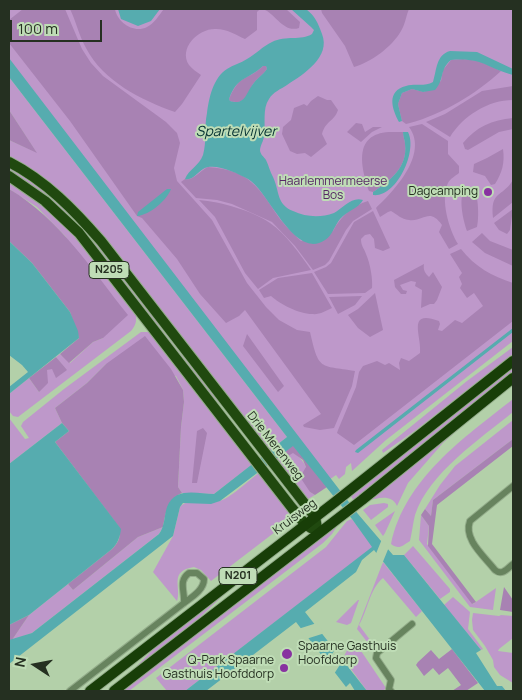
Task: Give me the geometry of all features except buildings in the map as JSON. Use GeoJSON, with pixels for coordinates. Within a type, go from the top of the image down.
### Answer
{"type":"FeatureCollection","features":[{"type":"Feature","properties":{"kind":"highway","name":"Kruisweg"},"geometry":{"type":"LineString","coordinates":[[90,691],[335,502],[513,360]]}},
{"type":"Feature","properties":{"kind":"highway","name":"N201"},"geometry":{"type":"LineString","coordinates":[[114,691],[362,500],[513,378]]}},
{"type":"Feature","properties":{"kind":"main road","name":"Drie Merenweg"},"geometry":{"type":"LineString","coordinates":[[9,162],[39,181],[63,200],[88,226],[315,517],[318,533]]}},
{"type":"Feature","properties":{"kind":"main road","name":"Drie Merenweg"},"geometry":{"type":"LineString","coordinates":[[9,176],[45,200],[80,233],[305,524],[318,533]]}},
{"type":"Feature","properties":{"kind":"street"},"geometry":{"type":"LineString","coordinates":[[513,486],[470,521],[467,528],[469,536],[497,572],[504,572],[513,564]]}},
{"type":"Feature","properties":{"kind":"street"},"geometry":{"type":"LineString","coordinates":[[70,691],[184,603],[200,590],[204,584],[204,579],[197,574],[189,573],[183,578],[184,603]]}},
{"type":"Feature","properties":{"kind":"street"},"geometry":{"type":"LineString","coordinates":[[391,691],[389,689],[391,680],[376,658],[376,653],[412,624]]}},
{"type":"Feature","properties":{"kind":"green space","name":"Haarlemmermeerse Bos"},"geometry":{"type":"Polygon","coordinates":[[[9,9],[513,9],[513,341],[386,440],[352,471],[351,463],[346,467],[345,474],[339,479],[336,475],[329,480],[9,62],[9,9]]]}},
{"type":"Feature","properties":{"kind":"green space"},"geometry":{"type":"Polygon","coordinates":[[[9,77],[287,437],[269,451],[93,226],[9,158],[9,140],[36,152],[9,110],[9,77]]]}},
{"type":"Feature","properties":{"kind":"green space"},"geometry":{"type":"Polygon","coordinates":[[[9,166],[27,176],[72,213],[149,308],[160,327],[179,352],[232,416],[210,394],[94,245],[9,172],[9,166]]]}},
{"type":"Feature","properties":{"kind":"green space"},"geometry":{"type":"Polygon","coordinates":[[[9,180],[52,212],[78,236],[135,310],[136,319],[131,331],[18,417],[13,416],[9,411],[9,394],[29,378],[39,392],[47,370],[52,368],[66,370],[56,357],[60,354],[70,363],[93,342],[103,338],[66,237],[37,207],[9,189],[9,180]]]}},
{"type":"Feature","properties":{"kind":"green space"},"geometry":{"type":"Polygon","coordinates":[[[141,332],[155,335],[254,463],[214,494],[182,493],[178,487],[184,402],[183,390],[176,376],[106,364],[87,383],[55,408],[62,423],[9,464],[9,418],[25,439],[29,438],[21,426],[23,422],[141,332]]]}},
{"type":"Feature","properties":{"kind":"green space"},"geometry":{"type":"Polygon","coordinates":[[[513,347],[513,354],[416,430],[383,453],[382,450],[467,381],[513,347]]]}},
{"type":"Feature","properties":{"kind":"green space"},"geometry":{"type":"Polygon","coordinates":[[[513,366],[513,375],[355,502],[349,494],[513,366]]]}},
{"type":"Feature","properties":{"kind":"green space"},"geometry":{"type":"Polygon","coordinates":[[[513,399],[513,412],[471,445],[443,471],[432,485],[415,515],[410,541],[398,547],[391,544],[398,520],[409,499],[423,479],[439,461],[475,429],[513,399]]]}},
{"type":"Feature","properties":{"kind":"green space"},"geometry":{"type":"Polygon","coordinates":[[[513,420],[513,439],[433,500],[431,516],[425,509],[455,466],[513,420]]]}},
{"type":"Feature","properties":{"kind":"green space"},"geometry":{"type":"Polygon","coordinates":[[[461,427],[443,443],[408,483],[397,506],[391,499],[387,498],[366,501],[461,427]]]}},
{"type":"Feature","properties":{"kind":"green space"},"geometry":{"type":"Polygon","coordinates":[[[293,452],[305,465],[310,492],[315,495],[308,499],[275,460],[278,457],[281,460],[293,452]]]}},
{"type":"Feature","properties":{"kind":"green space"},"geometry":{"type":"Polygon","coordinates":[[[261,471],[292,512],[292,519],[211,581],[201,570],[194,567],[181,572],[178,581],[177,601],[153,572],[173,536],[180,507],[188,502],[223,500],[261,471]]]}},
{"type":"Feature","properties":{"kind":"green space"},"geometry":{"type":"Polygon","coordinates":[[[388,504],[388,507],[371,520],[363,510],[370,505],[388,504]]]}},
{"type":"Feature","properties":{"kind":"green space"},"geometry":{"type":"Polygon","coordinates":[[[395,511],[385,533],[383,536],[375,525],[395,511]]]}},
{"type":"Feature","properties":{"kind":"green space"},"geometry":{"type":"Polygon","coordinates":[[[421,515],[429,526],[427,544],[473,604],[496,588],[493,610],[470,607],[419,540],[421,515]]]}},
{"type":"Feature","properties":{"kind":"green space"},"geometry":{"type":"Polygon","coordinates":[[[352,519],[373,547],[185,691],[167,691],[156,678],[326,547],[347,521],[352,519]]]}},
{"type":"Feature","properties":{"kind":"green space"},"geometry":{"type":"Polygon","coordinates":[[[340,522],[323,543],[129,691],[121,691],[340,522]]]}},
{"type":"Feature","properties":{"kind":"green space"},"geometry":{"type":"Polygon","coordinates":[[[163,527],[159,534],[32,633],[12,640],[29,615],[68,584],[73,590],[138,537],[163,527]]]}},
{"type":"Feature","properties":{"kind":"green space"},"geometry":{"type":"Polygon","coordinates":[[[413,546],[450,589],[450,592],[440,599],[404,555],[413,546]]]}},
{"type":"Feature","properties":{"kind":"green space"},"geometry":{"type":"Polygon","coordinates":[[[383,562],[422,611],[416,617],[383,578],[375,588],[359,625],[376,648],[371,652],[368,643],[357,629],[383,562]]]}},
{"type":"Feature","properties":{"kind":"green space"},"geometry":{"type":"Polygon","coordinates":[[[246,574],[196,621],[131,672],[169,633],[246,574]]]}},
{"type":"Feature","properties":{"kind":"green space"},"geometry":{"type":"Polygon","coordinates":[[[453,597],[470,612],[468,629],[483,649],[481,650],[444,605],[453,597]]]}},
{"type":"Feature","properties":{"kind":"green space"},"geometry":{"type":"Polygon","coordinates":[[[358,600],[351,623],[347,625],[336,622],[358,600]]]}},
{"type":"Feature","properties":{"kind":"green space"},"geometry":{"type":"Polygon","coordinates":[[[473,613],[513,616],[513,638],[498,651],[513,653],[513,683],[500,675],[494,667],[493,660],[473,630],[473,613]]]}},
{"type":"Feature","properties":{"kind":"green space"},"geometry":{"type":"Polygon","coordinates":[[[353,639],[386,688],[383,691],[367,691],[343,658],[353,639]]]}},
{"type":"Feature","properties":{"kind":"shaded area"},"geometry":{"type":"Polygon","coordinates":[[[23,9],[65,9],[82,49],[91,63],[103,76],[166,122],[177,133],[180,143],[174,168],[177,181],[212,220],[247,283],[266,307],[279,320],[297,330],[310,332],[316,354],[322,364],[355,371],[352,386],[334,428],[320,430],[304,427],[303,425],[321,414],[245,310],[239,316],[226,323],[200,294],[177,259],[142,218],[137,216],[70,121],[9,43],[9,20],[23,9]]]}},
{"type":"Feature","properties":{"kind":"shaded area"},"geometry":{"type":"Polygon","coordinates":[[[70,9],[115,9],[116,14],[127,26],[142,29],[150,26],[164,9],[260,9],[257,12],[257,30],[245,39],[228,31],[216,29],[203,32],[192,40],[186,52],[186,59],[189,65],[201,75],[175,112],[136,95],[113,80],[102,70],[93,60],[84,43],[70,9]]]}},
{"type":"Feature","properties":{"kind":"shaded area"},"geometry":{"type":"Polygon","coordinates":[[[263,9],[286,9],[300,22],[299,28],[293,29],[284,26],[268,11],[263,9]]]}},
{"type":"Feature","properties":{"kind":"shaded area"},"geometry":{"type":"Polygon","coordinates":[[[321,9],[409,9],[402,29],[392,43],[374,58],[354,67],[345,46],[321,9]]]}},
{"type":"Feature","properties":{"kind":"shaded area"},"geometry":{"type":"Polygon","coordinates":[[[451,60],[479,61],[501,71],[481,88],[447,109],[410,123],[406,124],[402,121],[398,104],[402,93],[412,89],[424,92],[441,81],[443,70],[451,60]]]}},
{"type":"Feature","properties":{"kind":"shaded area"},"geometry":{"type":"Polygon","coordinates":[[[266,66],[267,69],[255,82],[245,98],[239,102],[230,101],[229,99],[233,91],[240,81],[266,66]]]}},
{"type":"Feature","properties":{"kind":"shaded area"},"geometry":{"type":"Polygon","coordinates":[[[513,86],[513,100],[494,103],[477,111],[462,122],[450,137],[426,122],[445,114],[482,91],[513,86]]]}},
{"type":"Feature","properties":{"kind":"shaded area"},"geometry":{"type":"Polygon","coordinates":[[[318,96],[331,100],[338,110],[322,134],[327,144],[311,157],[305,153],[297,154],[290,151],[282,134],[283,127],[291,120],[294,108],[304,104],[307,106],[318,96]]]}},
{"type":"Feature","properties":{"kind":"shaded area"},"geometry":{"type":"Polygon","coordinates":[[[9,110],[37,153],[9,140],[9,110]]]}},
{"type":"Feature","properties":{"kind":"shaded area"},"geometry":{"type":"Polygon","coordinates":[[[513,118],[513,129],[499,132],[468,150],[465,149],[463,143],[468,137],[485,125],[498,120],[513,118]]]}},
{"type":"Feature","properties":{"kind":"shaded area"},"geometry":{"type":"Polygon","coordinates":[[[356,123],[362,124],[365,132],[373,127],[382,127],[372,132],[361,142],[347,132],[356,123]]]}},
{"type":"Feature","properties":{"kind":"shaded area"},"geometry":{"type":"Polygon","coordinates":[[[422,124],[448,141],[448,154],[459,166],[459,173],[449,182],[445,197],[447,214],[458,244],[449,249],[439,232],[442,225],[433,217],[426,216],[409,220],[391,211],[380,217],[376,208],[400,182],[412,160],[415,149],[414,138],[409,127],[422,124]]]}},
{"type":"Feature","properties":{"kind":"shaded area"},"geometry":{"type":"Polygon","coordinates":[[[403,132],[405,144],[404,160],[386,183],[373,192],[369,191],[362,162],[362,153],[370,139],[377,134],[403,132]]]}},
{"type":"Feature","properties":{"kind":"shaded area"},"geometry":{"type":"Polygon","coordinates":[[[503,149],[504,159],[501,172],[495,184],[491,185],[485,176],[473,172],[474,164],[503,149]]]}},
{"type":"Feature","properties":{"kind":"shaded area"},"geometry":{"type":"Polygon","coordinates":[[[208,167],[234,172],[252,182],[282,222],[301,241],[333,231],[348,212],[362,203],[368,201],[372,209],[353,221],[329,261],[325,265],[313,270],[295,246],[272,222],[232,204],[196,198],[181,182],[194,177],[208,167]]]}},
{"type":"Feature","properties":{"kind":"shaded area"},"geometry":{"type":"Polygon","coordinates":[[[513,180],[513,202],[493,218],[495,198],[513,180]]]}},
{"type":"Feature","properties":{"kind":"shaded area"},"geometry":{"type":"Polygon","coordinates":[[[465,187],[472,188],[475,192],[478,207],[477,227],[467,231],[462,203],[465,187]]]}},
{"type":"Feature","properties":{"kind":"shaded area"},"geometry":{"type":"Polygon","coordinates":[[[9,189],[27,201],[60,230],[128,315],[103,338],[93,342],[69,363],[60,354],[79,338],[70,312],[32,263],[9,241],[9,189]]]}},
{"type":"Feature","properties":{"kind":"shaded area"},"geometry":{"type":"Polygon","coordinates":[[[199,200],[236,207],[270,223],[287,238],[311,270],[273,278],[258,289],[245,273],[215,217],[199,200]]]}},
{"type":"Feature","properties":{"kind":"shaded area"},"geometry":{"type":"Polygon","coordinates":[[[513,209],[510,230],[507,234],[499,230],[494,223],[513,209]]]}},
{"type":"Feature","properties":{"kind":"shaded area"},"geometry":{"type":"Polygon","coordinates":[[[373,211],[390,248],[383,251],[375,248],[374,239],[370,234],[365,235],[361,239],[370,266],[372,288],[365,293],[328,294],[314,272],[331,263],[354,222],[373,211]]]}},
{"type":"Feature","properties":{"kind":"shaded area"},"geometry":{"type":"Polygon","coordinates":[[[482,233],[490,241],[513,250],[513,266],[485,253],[472,242],[482,233]]]}},
{"type":"Feature","properties":{"kind":"shaded area"},"geometry":{"type":"Polygon","coordinates":[[[461,249],[484,270],[513,283],[513,321],[354,445],[337,433],[356,387],[359,372],[363,366],[377,361],[385,365],[389,363],[400,370],[399,363],[401,358],[409,361],[420,353],[419,321],[429,318],[439,321],[438,330],[442,331],[455,320],[462,323],[483,306],[474,293],[467,298],[460,288],[462,284],[459,277],[462,273],[450,254],[461,249]]]}},
{"type":"Feature","properties":{"kind":"shaded area"},"geometry":{"type":"Polygon","coordinates":[[[424,264],[426,274],[429,277],[433,272],[442,287],[434,304],[421,308],[422,290],[415,286],[416,282],[411,281],[400,285],[403,290],[407,291],[406,294],[401,294],[395,287],[394,280],[424,264]]]}},
{"type":"Feature","properties":{"kind":"shaded area"},"geometry":{"type":"Polygon","coordinates":[[[312,273],[332,308],[320,313],[307,314],[284,305],[271,296],[264,298],[259,290],[278,278],[312,273]]]}},
{"type":"Feature","properties":{"kind":"shaded area"},"geometry":{"type":"Polygon","coordinates":[[[375,293],[383,330],[370,337],[358,328],[348,315],[358,309],[375,293]]]}},
{"type":"Feature","properties":{"kind":"shaded area"},"geometry":{"type":"Polygon","coordinates":[[[362,296],[355,305],[338,314],[329,297],[362,296]]]}},
{"type":"Feature","properties":{"kind":"shaded area"},"geometry":{"type":"Polygon","coordinates":[[[247,334],[284,386],[278,392],[243,346],[247,334]]]}},
{"type":"Feature","properties":{"kind":"shaded area"},"geometry":{"type":"Polygon","coordinates":[[[145,336],[171,369],[183,390],[184,402],[178,487],[182,493],[170,503],[166,511],[163,527],[138,537],[73,590],[68,584],[112,549],[120,537],[120,531],[119,527],[55,442],[69,431],[62,423],[55,408],[87,383],[106,364],[145,336]]]}},
{"type":"Feature","properties":{"kind":"shaded area"},"geometry":{"type":"Polygon","coordinates":[[[56,357],[67,370],[56,378],[52,369],[47,370],[48,383],[39,392],[29,378],[56,357]]]}},
{"type":"Feature","properties":{"kind":"shaded area"},"geometry":{"type":"Polygon","coordinates":[[[203,428],[207,433],[197,483],[192,483],[197,431],[203,428]]]}},
{"type":"Feature","properties":{"kind":"shaded area"},"geometry":{"type":"Polygon","coordinates":[[[513,439],[513,446],[437,505],[432,544],[476,602],[472,604],[428,546],[429,526],[421,515],[425,509],[431,516],[433,500],[513,439]]]}},
{"type":"Feature","properties":{"kind":"shaded area"},"geometry":{"type":"Polygon","coordinates":[[[293,445],[327,487],[315,495],[310,492],[300,477],[306,467],[303,460],[293,453],[281,460],[278,457],[293,445]]]}},
{"type":"Feature","properties":{"kind":"shaded area"},"geometry":{"type":"Polygon","coordinates":[[[504,587],[513,600],[513,612],[500,610],[504,587]]]}},
{"type":"Feature","properties":{"kind":"shaded area"},"geometry":{"type":"Polygon","coordinates":[[[29,615],[12,640],[9,640],[9,625],[29,615]]]}},
{"type":"Feature","properties":{"kind":"shaded area"},"geometry":{"type":"Polygon","coordinates":[[[452,649],[478,683],[466,691],[452,691],[461,685],[448,668],[439,675],[433,668],[424,676],[416,665],[431,650],[439,659],[452,649]]]}},
{"type":"Feature","properties":{"kind":"water"},"geometry":{"type":"Polygon","coordinates":[[[118,9],[160,9],[151,21],[138,26],[121,19],[118,9]]]}},
{"type":"Feature","properties":{"kind":"water","name":"Spartelvijver"},"geometry":{"type":"Polygon","coordinates":[[[291,9],[306,9],[314,17],[322,34],[323,50],[308,70],[269,99],[265,112],[265,131],[260,150],[261,154],[267,162],[281,201],[293,211],[308,216],[324,216],[334,213],[351,201],[363,200],[340,219],[332,233],[325,240],[314,244],[303,241],[293,233],[256,186],[248,179],[218,167],[208,167],[191,178],[185,179],[203,155],[209,101],[212,89],[222,73],[272,42],[312,34],[314,30],[291,9]],[[263,66],[239,82],[232,91],[230,101],[239,102],[245,98],[255,82],[267,69],[266,66],[263,66]]]}},
{"type":"Feature","properties":{"kind":"water"},"geometry":{"type":"Polygon","coordinates":[[[450,51],[477,52],[513,69],[513,75],[470,60],[451,60],[445,67],[435,90],[423,92],[412,89],[402,93],[398,104],[402,121],[399,122],[394,112],[392,101],[395,92],[406,86],[433,82],[440,59],[445,53],[450,51]]]}},
{"type":"Feature","properties":{"kind":"water"},"geometry":{"type":"Polygon","coordinates":[[[9,58],[358,514],[393,555],[404,555],[481,650],[476,653],[497,686],[502,686],[506,691],[485,691],[374,550],[362,560],[356,572],[305,612],[367,691],[355,691],[350,683],[346,687],[296,622],[206,691],[185,691],[372,547],[293,446],[220,501],[211,504],[183,503],[180,507],[173,536],[9,664],[9,640],[32,633],[159,534],[167,507],[175,496],[188,493],[214,494],[287,437],[9,77],[9,58]]]}},
{"type":"Feature","properties":{"kind":"water"},"geometry":{"type":"Polygon","coordinates":[[[403,132],[408,132],[410,151],[403,172],[390,189],[382,194],[373,195],[373,192],[391,178],[404,160],[405,143],[403,132]]]}},
{"type":"Feature","properties":{"kind":"water"},"geometry":{"type":"Polygon","coordinates":[[[167,189],[171,189],[166,198],[147,213],[137,216],[138,212],[167,189]]]}},
{"type":"Feature","properties":{"kind":"water"},"geometry":{"type":"Polygon","coordinates":[[[9,241],[32,263],[70,312],[79,338],[9,394],[9,387],[28,372],[9,355],[9,241]]]}},
{"type":"Feature","properties":{"kind":"water"},"geometry":{"type":"Polygon","coordinates":[[[513,328],[513,332],[358,453],[355,452],[356,450],[513,328]]]}},
{"type":"Feature","properties":{"kind":"water"},"geometry":{"type":"Polygon","coordinates":[[[62,423],[69,431],[55,442],[121,529],[120,535],[112,549],[29,615],[9,625],[9,464],[62,423]]]}},
{"type":"Feature","properties":{"kind":"pier"},"geometry":{"type":"Polygon","coordinates":[[[382,539],[389,547],[382,564],[375,556],[382,539]]]}},
{"type":"Feature","properties":{"kind":"pier"},"geometry":{"type":"Polygon","coordinates":[[[317,623],[325,633],[306,639],[298,629],[317,623]]]}},
{"type":"Feature","properties":{"kind":"pier"},"geometry":{"type":"Polygon","coordinates":[[[337,647],[345,657],[334,674],[325,664],[337,647]]]}},
{"type":"Feature","properties":{"kind":"place","name":"Dagcamping"},"geometry":{"type":"Point","coordinates":[488,192]}},
{"type":"Feature","properties":{"kind":"place","name":"Spaarne Gasthuis Hoofddorp"},"geometry":{"type":"Point","coordinates":[287,654]}},
{"type":"Feature","properties":{"kind":"place","name":"Q-Park Spaarne Gasthuis Hoofddorp"},"geometry":{"type":"Point","coordinates":[284,668]}}]}
